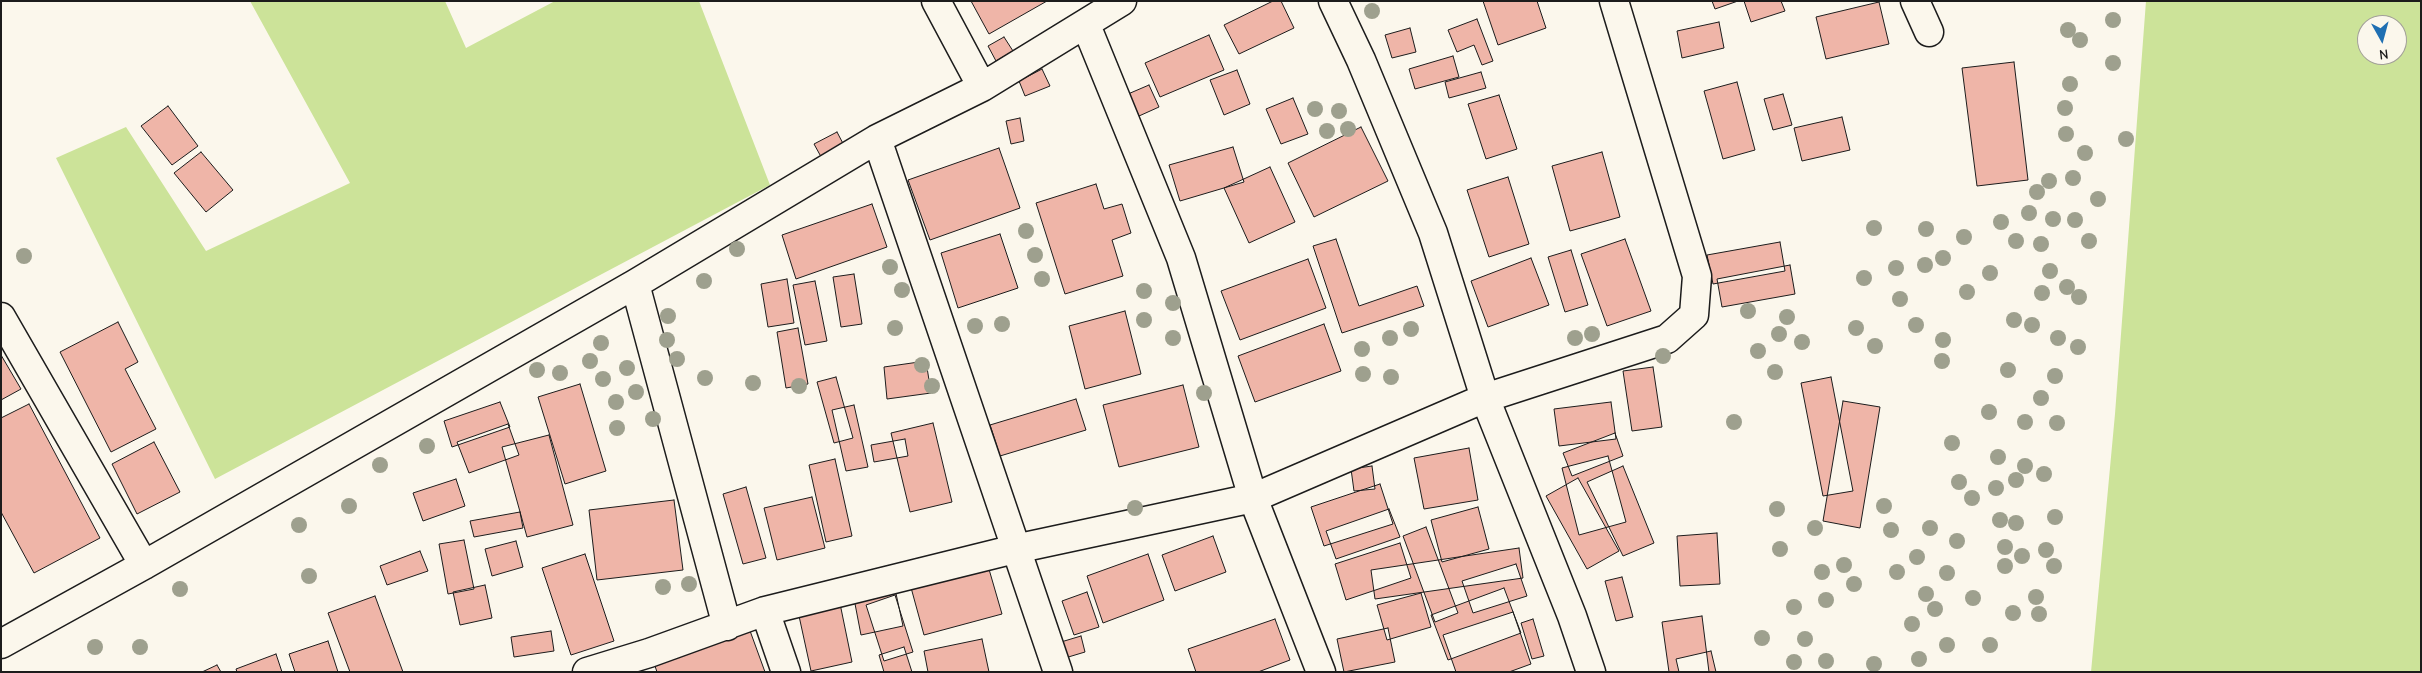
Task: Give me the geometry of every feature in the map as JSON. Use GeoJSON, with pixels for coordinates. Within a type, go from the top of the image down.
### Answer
{"type":"FeatureCollection","features":[{"type":"Feature","properties":{"kind":"street"},"geometry":{"type":"LineString","coordinates":[[936,1],[982,87]]}},
{"type":"Feature","properties":{"kind":"street"},"geometry":{"type":"LineString","coordinates":[[1,644],[144,565],[635,284],[877,139],[982,87],[1086,25],[1122,1]]}},
{"type":"Feature","properties":{"kind":"street"},"geometry":{"type":"LineString","coordinates":[[1334,1],[1362,60],[1433,233],[1485,398],[1572,616],[1591,672]]}},
{"type":"Feature","properties":{"kind":"street"},"geometry":{"type":"LineString","coordinates":[[587,672],[727,626],[765,611],[1015,549],[1253,498],[1485,398],[1668,339],[1694,315],[1697,276],[1614,1]]}},
{"type":"Feature","properties":{"kind":"street"},"geometry":{"type":"LineString","coordinates":[[1915,1],[1929,32]]}},
{"type":"Feature","properties":{"kind":"street"},"geometry":{"type":"LineString","coordinates":[[1086,25],[1181,258],[1253,498],[1321,672]]}},
{"type":"Feature","properties":{"kind":"street"},"geometry":{"type":"LineString","coordinates":[[877,139],[1058,672]]}},
{"type":"Feature","properties":{"kind":"street"},"geometry":{"type":"LineString","coordinates":[[635,284],[727,626]]}},
{"type":"Feature","properties":{"kind":"street"},"geometry":{"type":"LineString","coordinates":[[1,317],[144,565]]}},
{"type":"Feature","properties":{"kind":"street"},"geometry":{"type":"LineString","coordinates":[[765,611],[786,672]]}},
{"type":"Feature","properties":{"kind":"green space"},"geometry":{"type":"Polygon","coordinates":[[[250,1],[445,1],[466,48],[555,1],[699,1],[770,185],[215,479],[56,158],[126,127],[206,251],[350,183],[250,1]]]}},
{"type":"Feature","properties":{"kind":"green space"},"geometry":{"type":"Polygon","coordinates":[[[2146,1],[2421,1],[2421,672],[2091,672],[2115,414],[2146,1]]]}},
{"type":"Feature","properties":{"kind":"building"},"geometry":{"type":"Polygon","coordinates":[[[971,1],[1047,1],[989,34],[971,1]]]}},
{"type":"Feature","properties":{"kind":"building"},"geometry":{"type":"Polygon","coordinates":[[[1273,1],[1281,1],[1294,28],[1239,54],[1224,25],[1273,1]]]}},
{"type":"Feature","properties":{"kind":"building"},"geometry":{"type":"Polygon","coordinates":[[[1483,1],[1537,1],[1546,28],[1498,45],[1483,1]]]}},
{"type":"Feature","properties":{"kind":"building"},"geometry":{"type":"Polygon","coordinates":[[[1712,1],[1738,1],[1715,9],[1712,1]]]}},
{"type":"Feature","properties":{"kind":"building"},"geometry":{"type":"Polygon","coordinates":[[[1744,1],[1781,1],[1785,11],[1751,22],[1744,1]]]}},
{"type":"Feature","properties":{"kind":"building"},"geometry":{"type":"Polygon","coordinates":[[[1879,2],[1889,44],[1826,59],[1816,17],[1879,2]]]}},
{"type":"Feature","properties":{"kind":"building"},"geometry":{"type":"Polygon","coordinates":[[[1477,19],[1493,61],[1482,65],[1474,45],[1457,52],[1448,30],[1477,19]]]}},
{"type":"Feature","properties":{"kind":"building"},"geometry":{"type":"Polygon","coordinates":[[[1719,22],[1724,48],[1682,58],[1677,31],[1719,22]]]}},
{"type":"Feature","properties":{"kind":"building"},"geometry":{"type":"Polygon","coordinates":[[[1410,28],[1416,52],[1392,58],[1385,35],[1410,28]]]}},
{"type":"Feature","properties":{"kind":"building"},"geometry":{"type":"Polygon","coordinates":[[[1209,35],[1224,70],[1160,97],[1145,63],[1209,35]]]}},
{"type":"Feature","properties":{"kind":"building"},"geometry":{"type":"Polygon","coordinates":[[[1004,37],[1013,51],[996,61],[988,46],[1004,37]]]}},
{"type":"Feature","properties":{"kind":"building"},"geometry":{"type":"Polygon","coordinates":[[[1453,56],[1459,77],[1415,89],[1409,69],[1453,56]]]}},
{"type":"Feature","properties":{"kind":"building"},"geometry":{"type":"Polygon","coordinates":[[[2014,62],[2028,180],[1977,186],[1962,68],[2014,62]]]}},
{"type":"Feature","properties":{"kind":"building"},"geometry":{"type":"Polygon","coordinates":[[[1042,69],[1050,86],[1025,96],[1019,81],[1042,69]]]}},
{"type":"Feature","properties":{"kind":"building"},"geometry":{"type":"Polygon","coordinates":[[[1237,70],[1250,104],[1224,115],[1210,80],[1237,70]]]}},
{"type":"Feature","properties":{"kind":"building"},"geometry":{"type":"Polygon","coordinates":[[[1481,72],[1486,88],[1449,98],[1445,82],[1481,72]]]}},
{"type":"Feature","properties":{"kind":"building"},"geometry":{"type":"Polygon","coordinates":[[[1737,82],[1755,150],[1723,159],[1704,91],[1737,82]]]}},
{"type":"Feature","properties":{"kind":"building"},"geometry":{"type":"Polygon","coordinates":[[[1149,85],[1159,107],[1139,116],[1128,94],[1149,85]]]}},
{"type":"Feature","properties":{"kind":"building"},"geometry":{"type":"Polygon","coordinates":[[[1783,94],[1792,125],[1773,130],[1764,99],[1783,94]]]}},
{"type":"Feature","properties":{"kind":"building"},"geometry":{"type":"Polygon","coordinates":[[[1499,95],[1517,149],[1486,159],[1468,104],[1499,95]]]}},
{"type":"Feature","properties":{"kind":"building"},"geometry":{"type":"Polygon","coordinates":[[[1293,98],[1308,134],[1281,144],[1266,109],[1293,98]]]}},
{"type":"Feature","properties":{"kind":"building"},"geometry":{"type":"Polygon","coordinates":[[[168,106],[198,146],[172,165],[141,126],[168,106]]]}},
{"type":"Feature","properties":{"kind":"building"},"geometry":{"type":"Polygon","coordinates":[[[1842,117],[1850,150],[1802,161],[1794,128],[1842,117]]]}},
{"type":"Feature","properties":{"kind":"building"},"geometry":{"type":"Polygon","coordinates":[[[1020,118],[1024,141],[1011,144],[1006,121],[1020,118]]]}},
{"type":"Feature","properties":{"kind":"building"},"geometry":{"type":"Polygon","coordinates":[[[1361,127],[1388,181],[1314,217],[1288,163],[1361,127]]]}},
{"type":"Feature","properties":{"kind":"building"},"geometry":{"type":"Polygon","coordinates":[[[837,132],[848,153],[825,164],[814,144],[837,132]]]}},
{"type":"Feature","properties":{"kind":"building"},"geometry":{"type":"Polygon","coordinates":[[[1233,147],[1244,182],[1180,201],[1169,165],[1233,147]]]}},
{"type":"Feature","properties":{"kind":"building"},"geometry":{"type":"Polygon","coordinates":[[[999,148],[1020,208],[930,240],[908,180],[999,148]]]}},
{"type":"Feature","properties":{"kind":"building"},"geometry":{"type":"Polygon","coordinates":[[[201,152],[233,190],[206,212],[174,173],[201,152]]]}},
{"type":"Feature","properties":{"kind":"building"},"geometry":{"type":"Polygon","coordinates":[[[1602,152],[1620,217],[1570,231],[1552,166],[1602,152]]]}},
{"type":"Feature","properties":{"kind":"building"},"geometry":{"type":"Polygon","coordinates":[[[1270,167],[1295,222],[1249,243],[1224,188],[1270,167]]]}},
{"type":"Feature","properties":{"kind":"building"},"geometry":{"type":"Polygon","coordinates":[[[1508,177],[1529,244],[1489,257],[1467,190],[1508,177]]]}},
{"type":"Feature","properties":{"kind":"building"},"geometry":{"type":"Polygon","coordinates":[[[1096,184],[1104,209],[1122,204],[1131,233],[1112,240],[1123,276],[1065,294],[1036,203],[1096,184]]]}},
{"type":"Feature","properties":{"kind":"building"},"geometry":{"type":"Polygon","coordinates":[[[872,204],[887,247],[796,279],[782,235],[872,204]]]}},
{"type":"Feature","properties":{"kind":"building"},"geometry":{"type":"Polygon","coordinates":[[[1000,234],[1018,288],[958,308],[941,253],[1000,234]]]}},
{"type":"Feature","properties":{"kind":"building"},"geometry":{"type":"Polygon","coordinates":[[[1336,239],[1359,306],[1417,286],[1424,306],[1342,333],[1313,246],[1336,239]]]}},
{"type":"Feature","properties":{"kind":"building"},"geometry":{"type":"Polygon","coordinates":[[[1625,239],[1651,311],[1607,326],[1581,254],[1625,239]]]}},
{"type":"Feature","properties":{"kind":"building"},"geometry":{"type":"Polygon","coordinates":[[[1780,242],[1785,271],[1713,284],[1707,255],[1780,242]]]}},
{"type":"Feature","properties":{"kind":"building"},"geometry":{"type":"Polygon","coordinates":[[[1571,250],[1588,305],[1565,312],[1548,257],[1571,250]]]}},
{"type":"Feature","properties":{"kind":"building"},"geometry":{"type":"Polygon","coordinates":[[[1531,258],[1549,305],[1488,327],[1471,281],[1531,258]]]}},
{"type":"Feature","properties":{"kind":"building"},"geometry":{"type":"Polygon","coordinates":[[[1308,259],[1326,308],[1240,340],[1221,291],[1308,259]]]}},
{"type":"Feature","properties":{"kind":"building"},"geometry":{"type":"Polygon","coordinates":[[[1790,265],[1795,294],[1722,307],[1717,279],[1790,265]]]}},
{"type":"Feature","properties":{"kind":"building"},"geometry":{"type":"Polygon","coordinates":[[[854,274],[862,324],[841,327],[833,277],[854,274]]]}},
{"type":"Feature","properties":{"kind":"building"},"geometry":{"type":"Polygon","coordinates":[[[787,279],[794,323],[768,327],[761,284],[787,279]]]}},
{"type":"Feature","properties":{"kind":"building"},"geometry":{"type":"Polygon","coordinates":[[[815,281],[827,341],[805,345],[793,285],[815,281]]]}},
{"type":"Feature","properties":{"kind":"building"},"geometry":{"type":"Polygon","coordinates":[[[1125,311],[1141,374],[1085,389],[1069,326],[1125,311]]]}},
{"type":"Feature","properties":{"kind":"building"},"geometry":{"type":"Polygon","coordinates":[[[118,322],[138,362],[125,369],[156,429],[111,452],[60,352],[118,322]]]}},
{"type":"Feature","properties":{"kind":"building"},"geometry":{"type":"Polygon","coordinates":[[[1324,324],[1341,371],[1255,402],[1238,356],[1324,324]]]}},
{"type":"Feature","properties":{"kind":"building"},"geometry":{"type":"Polygon","coordinates":[[[798,328],[808,384],[786,388],[777,332],[798,328]]]}},
{"type":"Feature","properties":{"kind":"building"},"geometry":{"type":"Polygon","coordinates":[[[1,355],[21,389],[1,400],[1,355]]]}},
{"type":"Feature","properties":{"kind":"building"},"geometry":{"type":"Polygon","coordinates":[[[926,361],[931,393],[887,399],[884,367],[926,361]]]}},
{"type":"Feature","properties":{"kind":"building"},"geometry":{"type":"Polygon","coordinates":[[[1653,367],[1662,427],[1632,431],[1623,371],[1653,367]]]}},
{"type":"Feature","properties":{"kind":"building"},"geometry":{"type":"Polygon","coordinates":[[[836,377],[853,438],[834,443],[817,382],[836,377]]]}},
{"type":"Feature","properties":{"kind":"building"},"geometry":{"type":"Polygon","coordinates":[[[1831,377],[1853,491],[1823,496],[1801,383],[1831,377]]]}},
{"type":"Feature","properties":{"kind":"building"},"geometry":{"type":"Polygon","coordinates":[[[580,384],[606,471],[565,484],[538,397],[580,384]]]}},
{"type":"Feature","properties":{"kind":"building"},"geometry":{"type":"Polygon","coordinates":[[[1183,385],[1199,447],[1119,467],[1103,405],[1183,385]]]}},
{"type":"Feature","properties":{"kind":"building"},"geometry":{"type":"Polygon","coordinates":[[[1076,399],[1086,430],[1000,456],[990,425],[1076,399]]]}},
{"type":"Feature","properties":{"kind":"building"},"geometry":{"type":"Polygon","coordinates":[[[1843,401],[1880,407],[1860,528],[1823,521],[1843,401]]]}},
{"type":"Feature","properties":{"kind":"building"},"geometry":{"type":"Polygon","coordinates":[[[500,402],[510,427],[452,447],[444,421],[500,402]]]}},
{"type":"Feature","properties":{"kind":"building"},"geometry":{"type":"Polygon","coordinates":[[[1611,402],[1616,439],[1559,446],[1554,409],[1611,402]]]}},
{"type":"Feature","properties":{"kind":"building"},"geometry":{"type":"Polygon","coordinates":[[[29,404],[100,538],[34,573],[1,512],[1,418],[29,404]]]}},
{"type":"Feature","properties":{"kind":"building"},"geometry":{"type":"Polygon","coordinates":[[[854,405],[868,467],[846,471],[832,410],[854,405]]]}},
{"type":"Feature","properties":{"kind":"building"},"geometry":{"type":"Polygon","coordinates":[[[933,423],[952,502],[910,512],[891,433],[933,423]]]}},
{"type":"Feature","properties":{"kind":"building"},"geometry":{"type":"Polygon","coordinates":[[[508,424],[519,455],[469,473],[457,442],[508,424]]]}},
{"type":"Feature","properties":{"kind":"building"},"geometry":{"type":"Polygon","coordinates":[[[1615,433],[1623,456],[1572,476],[1563,453],[1615,433]]]}},
{"type":"Feature","properties":{"kind":"building"},"geometry":{"type":"Polygon","coordinates":[[[549,435],[573,525],[527,537],[502,447],[549,435]]]}},
{"type":"Feature","properties":{"kind":"building"},"geometry":{"type":"Polygon","coordinates":[[[905,439],[908,456],[874,462],[871,445],[905,439]]]}},
{"type":"Feature","properties":{"kind":"building"},"geometry":{"type":"Polygon","coordinates":[[[154,442],[180,492],[137,514],[112,464],[154,442]]]}},
{"type":"Feature","properties":{"kind":"building"},"geometry":{"type":"Polygon","coordinates":[[[1469,448],[1478,500],[1424,509],[1414,458],[1469,448]]]}},
{"type":"Feature","properties":{"kind":"building"},"geometry":{"type":"Polygon","coordinates":[[[1608,456],[1626,522],[1579,535],[1562,468],[1608,456]]]}},
{"type":"Feature","properties":{"kind":"building"},"geometry":{"type":"Polygon","coordinates":[[[835,459],[852,536],[826,542],[809,465],[835,459]]]}},
{"type":"Feature","properties":{"kind":"building"},"geometry":{"type":"Polygon","coordinates":[[[1372,466],[1375,489],[1354,491],[1351,469],[1372,466]]]}},
{"type":"Feature","properties":{"kind":"building"},"geometry":{"type":"Polygon","coordinates":[[[1623,466],[1654,543],[1623,556],[1587,482],[1623,466]]]}},
{"type":"Feature","properties":{"kind":"building"},"geometry":{"type":"Polygon","coordinates":[[[1578,478],[1619,551],[1587,569],[1546,496],[1578,478]]]}},
{"type":"Feature","properties":{"kind":"building"},"geometry":{"type":"Polygon","coordinates":[[[456,479],[465,506],[423,521],[413,493],[456,479]]]}},
{"type":"Feature","properties":{"kind":"building"},"geometry":{"type":"Polygon","coordinates":[[[1380,484],[1393,524],[1324,546],[1311,507],[1380,484]]]}},
{"type":"Feature","properties":{"kind":"building"},"geometry":{"type":"Polygon","coordinates":[[[746,487],[766,558],[743,564],[723,494],[746,487]]]}},
{"type":"Feature","properties":{"kind":"building"},"geometry":{"type":"Polygon","coordinates":[[[812,497],[825,548],[777,560],[764,508],[812,497]]]}},
{"type":"Feature","properties":{"kind":"building"},"geometry":{"type":"Polygon","coordinates":[[[674,500],[683,570],[597,580],[589,510],[674,500]]]}},
{"type":"Feature","properties":{"kind":"building"},"geometry":{"type":"Polygon","coordinates":[[[1478,507],[1489,549],[1442,562],[1431,520],[1478,507]]]}},
{"type":"Feature","properties":{"kind":"building"},"geometry":{"type":"Polygon","coordinates":[[[1389,509],[1400,537],[1336,559],[1326,531],[1389,509]]]}},
{"type":"Feature","properties":{"kind":"building"},"geometry":{"type":"Polygon","coordinates":[[[520,512],[523,528],[474,537],[470,521],[520,512]]]}},
{"type":"Feature","properties":{"kind":"building"},"geometry":{"type":"Polygon","coordinates":[[[1426,527],[1458,613],[1435,622],[1403,536],[1426,527]]]}},
{"type":"Feature","properties":{"kind":"building"},"geometry":{"type":"Polygon","coordinates":[[[1717,533],[1720,584],[1680,586],[1677,536],[1717,533]]]}},
{"type":"Feature","properties":{"kind":"building"},"geometry":{"type":"Polygon","coordinates":[[[1213,536],[1226,572],[1175,591],[1162,555],[1213,536]]]}},
{"type":"Feature","properties":{"kind":"building"},"geometry":{"type":"Polygon","coordinates":[[[464,540],[474,589],[448,594],[439,544],[464,540]]]}},
{"type":"Feature","properties":{"kind":"building"},"geometry":{"type":"Polygon","coordinates":[[[516,541],[523,567],[492,576],[485,549],[516,541]]]}},
{"type":"Feature","properties":{"kind":"building"},"geometry":{"type":"Polygon","coordinates":[[[1400,543],[1411,578],[1346,600],[1335,564],[1400,543]]]}},
{"type":"Feature","properties":{"kind":"building"},"geometry":{"type":"Polygon","coordinates":[[[1519,548],[1523,578],[1375,599],[1371,570],[1519,548]]]}},
{"type":"Feature","properties":{"kind":"building"},"geometry":{"type":"Polygon","coordinates":[[[420,551],[428,571],[387,585],[380,566],[420,551]]]}},
{"type":"Feature","properties":{"kind":"building"},"geometry":{"type":"Polygon","coordinates":[[[984,552],[1002,614],[924,635],[907,573],[984,552]]]}},
{"type":"Feature","properties":{"kind":"building"},"geometry":{"type":"Polygon","coordinates":[[[585,554],[614,641],[571,655],[542,568],[585,554]]]}},
{"type":"Feature","properties":{"kind":"building"},"geometry":{"type":"Polygon","coordinates":[[[1148,554],[1164,600],[1103,623],[1087,576],[1148,554]]]}},
{"type":"Feature","properties":{"kind":"building"},"geometry":{"type":"Polygon","coordinates":[[[1516,564],[1527,596],[1473,613],[1462,581],[1516,564]]]}},
{"type":"Feature","properties":{"kind":"building"},"geometry":{"type":"Polygon","coordinates":[[[892,575],[903,626],[861,635],[851,583],[892,575]]]}},
{"type":"Feature","properties":{"kind":"building"},"geometry":{"type":"Polygon","coordinates":[[[1622,577],[1633,617],[1616,621],[1605,581],[1622,577]]]}},
{"type":"Feature","properties":{"kind":"building"},"geometry":{"type":"Polygon","coordinates":[[[836,584],[852,662],[811,671],[794,593],[836,584]]]}},
{"type":"Feature","properties":{"kind":"building"},"geometry":{"type":"Polygon","coordinates":[[[485,585],[492,618],[460,625],[453,592],[485,585]]]}},
{"type":"Feature","properties":{"kind":"building"},"geometry":{"type":"Polygon","coordinates":[[[1504,588],[1521,633],[1448,660],[1431,615],[1504,588]]]}},
{"type":"Feature","properties":{"kind":"building"},"geometry":{"type":"Polygon","coordinates":[[[1087,592],[1099,627],[1074,635],[1062,601],[1087,592]]]}},
{"type":"Feature","properties":{"kind":"building"},"geometry":{"type":"Polygon","coordinates":[[[1421,593],[1431,627],[1387,640],[1377,605],[1421,593]]]}},
{"type":"Feature","properties":{"kind":"building"},"geometry":{"type":"Polygon","coordinates":[[[895,595],[913,652],[884,661],[866,605],[895,595]]]}},
{"type":"Feature","properties":{"kind":"building"},"geometry":{"type":"Polygon","coordinates":[[[375,596],[403,672],[350,672],[328,613],[375,596]]]}},
{"type":"Feature","properties":{"kind":"building"},"geometry":{"type":"Polygon","coordinates":[[[1513,612],[1531,664],[1509,672],[1456,672],[1443,635],[1513,612]]]}},
{"type":"Feature","properties":{"kind":"building"},"geometry":{"type":"Polygon","coordinates":[[[1702,616],[1709,672],[1669,672],[1662,622],[1702,616]]]}},
{"type":"Feature","properties":{"kind":"building"},"geometry":{"type":"Polygon","coordinates":[[[745,617],[765,672],[657,672],[650,651],[745,617]]]}},
{"type":"Feature","properties":{"kind":"building"},"geometry":{"type":"Polygon","coordinates":[[[1275,619],[1290,660],[1258,672],[1196,672],[1188,649],[1275,619]]]}},
{"type":"Feature","properties":{"kind":"building"},"geometry":{"type":"Polygon","coordinates":[[[1533,619],[1544,656],[1532,659],[1521,623],[1533,619]]]}},
{"type":"Feature","properties":{"kind":"building"},"geometry":{"type":"Polygon","coordinates":[[[1388,628],[1395,662],[1344,672],[1337,639],[1388,628]]]}},
{"type":"Feature","properties":{"kind":"building"},"geometry":{"type":"Polygon","coordinates":[[[551,631],[554,651],[514,657],[511,637],[551,631]]]}},
{"type":"Feature","properties":{"kind":"building"},"geometry":{"type":"Polygon","coordinates":[[[1081,636],[1085,652],[1065,658],[1061,642],[1081,636]]]}},
{"type":"Feature","properties":{"kind":"building"},"geometry":{"type":"Polygon","coordinates":[[[982,639],[989,672],[928,672],[924,651],[982,639]]]}},
{"type":"Feature","properties":{"kind":"building"},"geometry":{"type":"Polygon","coordinates":[[[328,641],[338,672],[295,672],[289,654],[328,641]]]}},
{"type":"Feature","properties":{"kind":"building"},"geometry":{"type":"Polygon","coordinates":[[[904,647],[912,672],[884,672],[879,655],[904,647]]]}},
{"type":"Feature","properties":{"kind":"building"},"geometry":{"type":"Polygon","coordinates":[[[1711,651],[1716,672],[1679,672],[1676,659],[1711,651]]]}},
{"type":"Feature","properties":{"kind":"building"},"geometry":{"type":"Polygon","coordinates":[[[276,654],[282,672],[237,672],[236,669],[276,654]]]}},
{"type":"Feature","properties":{"kind":"building"},"geometry":{"type":"Polygon","coordinates":[[[217,665],[221,672],[202,672],[217,665]]]}}]}
